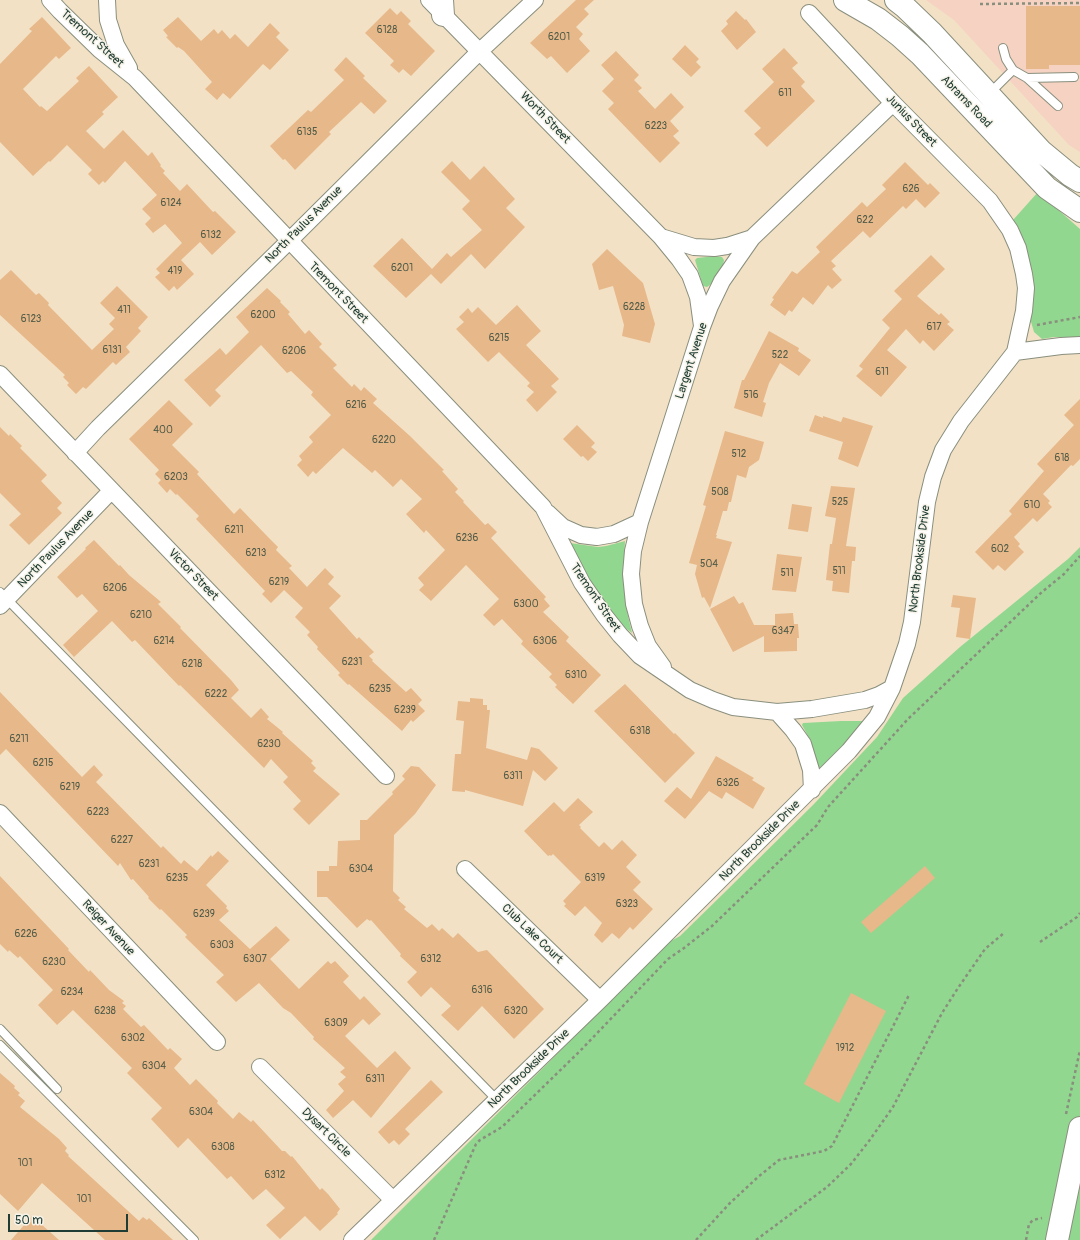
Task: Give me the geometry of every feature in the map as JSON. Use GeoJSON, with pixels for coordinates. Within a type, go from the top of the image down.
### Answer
{"type":"FeatureCollection","features":[{"type":"Feature","properties":{"kind":"main road","name":"Abrams Road"},"geometry":{"type":"LineString","coordinates":[[845,0],[878,19],[900,36],[920,54],[1047,188],[1080,211]]}},
{"type":"Feature","properties":{"kind":"main road"},"geometry":{"type":"LineString","coordinates":[[873,0],[883,6],[891,8],[904,3]]}},
{"type":"Feature","properties":{"kind":"main road","name":"Abrams Road"},"geometry":{"type":"LineString","coordinates":[[904,3],[1041,151],[1080,182]]}},
{"type":"Feature","properties":{"kind":"main road"},"geometry":{"type":"LineString","coordinates":[[1057,1240],[1080,1128]]}},
{"type":"Feature","properties":{"kind":"street","name":"Tremont Street"},"geometry":{"type":"LineString","coordinates":[[50,0],[100,50],[135,78],[543,507],[563,526],[581,535],[597,537],[614,534],[640,522]]}},
{"type":"Feature","properties":{"kind":"street","name":"Tremont Street"},"geometry":{"type":"LineString","coordinates":[[107,0],[108,20],[116,45],[135,78]]}},
{"type":"Feature","properties":{"kind":"street","name":"North Paulus Avenue"},"geometry":{"type":"LineString","coordinates":[[75,453],[98,428],[480,51],[535,0]]}},
{"type":"Feature","properties":{"kind":"street","name":"Worth Street"},"geometry":{"type":"LineString","coordinates":[[438,5],[480,51],[661,237],[690,275],[698,297],[702,327]]}},
{"type":"Feature","properties":{"kind":"street","name":"Junius Street"},"geometry":{"type":"LineString","coordinates":[[809,13],[893,103],[990,201],[1010,230]]}},
{"type":"Feature","properties":{"kind":"street","name":"Largent Avenue"},"geometry":{"type":"LineString","coordinates":[[670,676],[648,646],[640,626],[634,604],[631,574],[633,551],[640,522],[702,327],[722,281],[752,238],[893,103]]}},
{"type":"Feature","properties":{"kind":"street","name":"North Brookside Drive"},"geometry":{"type":"LineString","coordinates":[[352,1240],[600,1000],[812,790],[849,751],[877,717],[892,688],[908,644],[927,502],[933,477],[943,450],[960,421],[1015,352],[1024,310],[1026,288],[1018,248],[1010,230]]}},
{"type":"Feature","properties":{"kind":"street","name":"Worth Street"},"geometry":{"type":"LineString","coordinates":[[661,237],[694,247],[714,248],[727,246],[752,238]]}},
{"type":"Feature","properties":{"kind":"street"},"geometry":{"type":"LineString","coordinates":[[1015,352],[1055,346],[1080,345]]}},
{"type":"Feature","properties":{"kind":"street","name":"Victor Street"},"geometry":{"type":"LineString","coordinates":[[0,374],[386,776]]}},
{"type":"Feature","properties":{"kind":"street","name":"North Paulus Avenue"},"geometry":{"type":"LineString","coordinates":[[2,599],[111,491]]}},
{"type":"Feature","properties":{"kind":"street","name":"Tremont Street"},"geometry":{"type":"LineString","coordinates":[[543,507],[582,583],[620,635],[640,656],[690,690],[733,707],[777,712],[812,709],[865,700],[892,688]]}},
{"type":"Feature","properties":{"kind":"street"},"geometry":{"type":"LineString","coordinates":[[777,712],[803,744],[811,770],[812,790]]}},
{"type":"Feature","properties":{"kind":"street","name":"Reiger Avenue"},"geometry":{"type":"LineString","coordinates":[[0,813],[217,1042]]}},
{"type":"Feature","properties":{"kind":"street","name":"Club Lake Court"},"geometry":{"type":"LineString","coordinates":[[465,869],[600,1000]]}},
{"type":"Feature","properties":{"kind":"street","name":"Dysart Circle"},"geometry":{"type":"LineString","coordinates":[[260,1067],[393,1200]]}},
{"type":"Feature","properties":{"kind":"lane"},"geometry":{"type":"LineString","coordinates":[[1003,48],[1006,59],[1013,70],[1027,78],[1058,106]]}},
{"type":"Feature","properties":{"kind":"lane"},"geometry":{"type":"LineString","coordinates":[[989,94],[1013,70]]}},
{"type":"Feature","properties":{"kind":"lane"},"geometry":{"type":"LineString","coordinates":[[1027,78],[1074,77]]}},
{"type":"Feature","properties":{"kind":"lane"},"geometry":{"type":"LineString","coordinates":[[2,599],[496,1100]]}},
{"type":"Feature","properties":{"kind":"lane"},"geometry":{"type":"LineString","coordinates":[[0,1029],[57,1089]]}},
{"type":"Feature","properties":{"kind":"lane"},"geometry":{"type":"LineString","coordinates":[[0,1045],[194,1240]]}},
{"type":"Feature","properties":{"kind":"path"},"geometry":{"type":"LineString","coordinates":[[980,4],[1080,3]]}},
{"type":"Feature","properties":{"kind":"path"},"geometry":{"type":"LineString","coordinates":[[1035,320],[1036,325],[1080,317]]}},
{"type":"Feature","properties":{"kind":"path"},"geometry":{"type":"LineString","coordinates":[[434,1240],[476,1144],[502,1127],[580,1050],[668,959],[712,926],[817,825],[832,802],[908,719],[1028,605],[1064,574],[1080,556]]}},
{"type":"Feature","properties":{"kind":"path"},"geometry":{"type":"LineString","coordinates":[[1040,942],[1077,917],[1080,912]]}},
{"type":"Feature","properties":{"kind":"path"},"geometry":{"type":"LineString","coordinates":[[756,1240],[826,1187],[851,1164],[893,1107],[950,1000],[985,950],[1004,933]]}},
{"type":"Feature","properties":{"kind":"path"},"geometry":{"type":"LineString","coordinates":[[696,1240],[729,1204],[779,1160],[824,1151],[832,1146],[908,995]]}},
{"type":"Feature","properties":{"kind":"shaded area"},"geometry":{"type":"Polygon","coordinates":[[[926,0],[1080,0],[1080,152],[1069,145],[954,20],[926,0]]]}},
{"type":"Feature","properties":{"kind":"green space"},"geometry":{"type":"Polygon","coordinates":[[[1038,192],[1080,229],[1080,337],[1054,337],[1042,339],[1034,332],[1029,315],[1030,287],[1019,228],[1013,220],[1038,192]]]}},
{"type":"Feature","properties":{"kind":"green space"},"geometry":{"type":"Polygon","coordinates":[[[715,256],[722,257],[724,260],[723,267],[710,285],[707,287],[703,286],[695,260],[697,258],[715,256]]]}},
{"type":"Feature","properties":{"kind":"green space"},"geometry":{"type":"Polygon","coordinates":[[[625,541],[625,591],[632,633],[615,617],[591,583],[570,543],[598,547],[625,541]]]}},
{"type":"Feature","properties":{"kind":"green space"},"geometry":{"type":"Polygon","coordinates":[[[1080,547],[1080,1240],[371,1240],[669,942],[680,936],[813,805],[877,737],[903,698],[960,647],[1068,559],[1080,547]]]}},
{"type":"Feature","properties":{"kind":"green space"},"geometry":{"type":"Polygon","coordinates":[[[863,721],[866,723],[860,736],[819,770],[809,738],[802,725],[803,723],[863,721]]]}},
{"type":"Feature","properties":{"kind":"building"},"geometry":{"type":"Polygon","coordinates":[[[576,0],[594,0],[584,9],[589,14],[576,27],[583,34],[579,39],[590,51],[567,73],[551,56],[547,59],[530,43],[576,0]]]}},
{"type":"Feature","properties":{"kind":"building"},"geometry":{"type":"Polygon","coordinates":[[[1026,6],[1080,6],[1080,65],[1049,65],[1049,69],[1026,69],[1026,6]]]}},
{"type":"Feature","properties":{"kind":"building"},"geometry":{"type":"Polygon","coordinates":[[[390,8],[397,15],[401,11],[411,21],[408,24],[435,51],[411,76],[403,69],[399,73],[390,65],[394,61],[365,33],[390,8]]]}},
{"type":"Feature","properties":{"kind":"building"},"geometry":{"type":"Polygon","coordinates":[[[736,11],[745,20],[746,19],[756,32],[737,50],[721,31],[728,24],[726,21],[736,11]]]}},
{"type":"Feature","properties":{"kind":"building"},"geometry":{"type":"Polygon","coordinates":[[[42,17],[71,48],[59,59],[56,56],[23,89],[40,107],[41,106],[47,111],[79,81],[76,78],[89,66],[118,97],[102,112],[104,114],[86,131],[104,149],[123,130],[148,156],[152,152],[161,165],[160,166],[165,171],[163,173],[180,191],[187,184],[213,212],[215,211],[236,232],[212,255],[200,242],[181,260],[194,274],[177,290],[174,286],[169,291],[155,277],[160,273],[156,269],[182,243],[165,224],[153,233],[145,224],[151,218],[142,209],[157,195],[125,161],[105,183],[103,181],[99,185],[88,174],[92,170],[67,145],[33,176],[0,142],[0,64],[32,31],[29,29],[42,17]]]}},
{"type":"Feature","properties":{"kind":"building"},"geometry":{"type":"Polygon","coordinates":[[[178,17],[201,41],[214,29],[218,34],[222,30],[230,39],[235,34],[248,47],[270,23],[280,33],[276,37],[289,50],[270,70],[263,64],[230,99],[223,93],[217,100],[205,89],[212,82],[184,51],[178,47],[177,48],[166,37],[168,36],[163,30],[178,17]]]}},
{"type":"Feature","properties":{"kind":"building"},"geometry":{"type":"Polygon","coordinates":[[[685,45],[699,59],[696,62],[701,67],[691,77],[672,59],[685,45]]]}},
{"type":"Feature","properties":{"kind":"building"},"geometry":{"type":"Polygon","coordinates":[[[784,48],[798,63],[792,68],[805,82],[801,86],[815,101],[767,147],[754,134],[761,128],[744,111],[774,82],[762,69],[784,48]]]}},
{"type":"Feature","properties":{"kind":"building"},"geometry":{"type":"Polygon","coordinates":[[[616,51],[639,75],[634,80],[642,88],[638,91],[655,109],[671,93],[684,107],[670,121],[679,131],[673,136],[680,143],[660,163],[608,109],[614,103],[602,91],[614,79],[601,65],[616,51]]]}},
{"type":"Feature","properties":{"kind":"building"},"geometry":{"type":"Polygon","coordinates":[[[346,57],[365,76],[363,78],[387,101],[374,114],[361,102],[329,132],[331,134],[295,170],[270,146],[308,110],[311,112],[344,80],[334,70],[346,57]]]}},
{"type":"Feature","properties":{"kind":"building"},"geometry":{"type":"Polygon","coordinates":[[[452,161],[470,180],[484,166],[515,199],[506,208],[525,227],[485,269],[471,254],[441,284],[431,274],[406,298],[373,266],[402,238],[432,269],[447,253],[451,257],[482,230],[462,209],[470,201],[441,172],[452,161]]]}},
{"type":"Feature","properties":{"kind":"building"},"geometry":{"type":"Polygon","coordinates":[[[905,162],[928,185],[930,183],[940,193],[925,208],[916,199],[906,209],[903,206],[870,238],[863,231],[831,261],[836,266],[832,269],[842,280],[832,289],[828,285],[813,305],[803,297],[792,312],[789,310],[785,316],[770,305],[774,299],[772,298],[792,271],[797,274],[820,252],[816,247],[862,202],[867,207],[886,189],[882,185],[905,162]]]}},
{"type":"Feature","properties":{"kind":"building"},"geometry":{"type":"Polygon","coordinates":[[[607,249],[643,283],[655,324],[650,343],[622,336],[624,325],[613,286],[599,290],[592,264],[607,249]]]}},
{"type":"Feature","properties":{"kind":"building"},"geometry":{"type":"Polygon","coordinates":[[[931,255],[945,269],[917,296],[939,315],[941,313],[950,322],[947,324],[954,330],[934,351],[923,340],[920,344],[906,329],[887,350],[907,367],[881,397],[856,376],[863,369],[859,366],[890,328],[882,320],[902,299],[894,291],[931,255]]]}},
{"type":"Feature","properties":{"kind":"building"},"geometry":{"type":"Polygon","coordinates":[[[11,270],[36,295],[39,293],[49,303],[48,305],[92,350],[114,329],[109,324],[115,318],[100,303],[117,286],[148,317],[138,328],[141,331],[126,347],[130,352],[116,365],[113,362],[86,389],[83,387],[76,394],[67,385],[69,383],[63,377],[65,375],[0,315],[0,280],[11,270]]]}},
{"type":"Feature","properties":{"kind":"building"},"geometry":{"type":"Polygon","coordinates":[[[267,288],[281,301],[280,302],[290,312],[288,314],[305,334],[309,330],[322,344],[319,347],[337,365],[333,368],[352,387],[354,384],[361,391],[364,387],[377,399],[373,403],[410,436],[444,470],[442,471],[458,489],[455,492],[464,501],[463,502],[485,525],[488,523],[497,532],[491,538],[546,597],[544,599],[550,606],[543,612],[569,637],[566,641],[601,675],[573,704],[555,687],[557,685],[549,677],[552,674],[521,644],[523,641],[502,619],[494,626],[483,615],[499,599],[466,565],[431,601],[419,590],[424,585],[418,578],[445,550],[426,530],[424,533],[406,514],[422,499],[401,479],[393,487],[375,470],[372,473],[343,448],[316,474],[313,471],[308,477],[297,465],[302,460],[299,456],[313,442],[309,437],[331,415],[311,395],[313,392],[291,371],[287,373],[261,345],[215,390],[221,396],[210,407],[184,380],[220,348],[226,355],[249,332],[236,317],[267,288]]]}},
{"type":"Feature","properties":{"kind":"building"},"geometry":{"type":"Polygon","coordinates":[[[517,305],[541,331],[526,345],[559,379],[551,386],[557,392],[537,412],[526,400],[534,392],[527,386],[530,383],[499,352],[488,362],[456,329],[464,322],[459,317],[468,308],[472,313],[478,307],[496,325],[517,305]]]}},
{"type":"Feature","properties":{"kind":"building"},"geometry":{"type":"Polygon","coordinates":[[[769,331],[799,348],[798,351],[811,360],[799,376],[780,363],[769,383],[763,402],[766,403],[762,417],[734,408],[742,380],[744,380],[769,331]]]}},
{"type":"Feature","properties":{"kind":"building"},"geometry":{"type":"Polygon","coordinates":[[[1080,399],[1080,459],[1073,466],[1071,465],[1043,494],[1050,501],[1048,503],[1052,507],[1037,522],[1033,518],[1014,537],[1020,544],[1018,546],[1024,552],[1005,571],[998,565],[993,570],[975,552],[1012,514],[1009,511],[1044,471],[1037,464],[1074,425],[1064,415],[1080,399]]]}},
{"type":"Feature","properties":{"kind":"building"},"geometry":{"type":"Polygon","coordinates":[[[169,400],[193,424],[172,445],[199,472],[197,474],[234,514],[240,508],[278,547],[276,550],[292,566],[289,568],[307,587],[325,568],[334,577],[328,584],[341,596],[329,608],[357,639],[359,637],[374,652],[369,656],[373,660],[372,661],[406,692],[411,688],[422,700],[418,704],[425,711],[413,722],[411,720],[402,731],[349,684],[348,685],[338,675],[340,673],[317,649],[318,647],[307,635],[310,632],[295,617],[303,608],[284,590],[271,603],[262,594],[265,591],[196,519],[199,516],[177,494],[176,495],[170,489],[167,493],[158,483],[161,480],[155,474],[159,470],[129,439],[169,400]]]}},
{"type":"Feature","properties":{"kind":"building"},"geometry":{"type":"Polygon","coordinates":[[[815,415],[841,422],[843,417],[873,426],[858,467],[838,459],[843,442],[809,431],[815,415]]]}},
{"type":"Feature","properties":{"kind":"building"},"geometry":{"type":"Polygon","coordinates":[[[577,425],[595,443],[591,447],[597,452],[588,461],[583,456],[581,457],[563,439],[577,425]]]}},
{"type":"Feature","properties":{"kind":"building"},"geometry":{"type":"Polygon","coordinates":[[[0,427],[9,436],[10,434],[22,446],[20,448],[47,475],[41,481],[62,503],[57,508],[62,513],[29,545],[9,525],[21,514],[0,493],[0,427]]]}},
{"type":"Feature","properties":{"kind":"building"},"geometry":{"type":"Polygon","coordinates":[[[725,431],[764,442],[759,460],[749,467],[746,478],[737,475],[731,502],[729,502],[727,511],[723,511],[716,538],[732,542],[710,608],[704,597],[702,598],[695,574],[697,565],[689,563],[706,506],[703,505],[725,431]]]}},
{"type":"Feature","properties":{"kind":"building"},"geometry":{"type":"Polygon","coordinates":[[[831,486],[855,488],[846,546],[856,547],[855,561],[852,561],[849,593],[832,591],[833,581],[826,580],[830,544],[832,544],[836,518],[825,516],[831,486]]]}},
{"type":"Feature","properties":{"kind":"building"},"geometry":{"type":"Polygon","coordinates":[[[792,504],[812,507],[808,532],[788,529],[792,504]]]}},
{"type":"Feature","properties":{"kind":"building"},"geometry":{"type":"Polygon","coordinates":[[[94,540],[119,566],[120,565],[129,575],[161,602],[158,604],[231,680],[239,690],[231,698],[251,718],[261,708],[269,717],[267,719],[313,761],[311,763],[316,768],[313,771],[340,794],[309,825],[293,809],[301,801],[283,782],[288,777],[271,759],[264,768],[180,685],[179,686],[135,640],[132,642],[112,621],[74,657],[63,645],[98,611],[82,594],[77,598],[57,577],[94,540]]]}},
{"type":"Feature","properties":{"kind":"building"},"geometry":{"type":"Polygon","coordinates":[[[777,554],[802,557],[796,592],[772,590],[777,554]]]}},
{"type":"Feature","properties":{"kind":"building"},"geometry":{"type":"Polygon","coordinates":[[[953,595],[976,598],[970,639],[956,637],[960,608],[951,607],[953,595]]]}},
{"type":"Feature","properties":{"kind":"building"},"geometry":{"type":"Polygon","coordinates":[[[734,596],[739,604],[743,602],[754,625],[775,625],[775,614],[793,613],[794,624],[798,624],[799,638],[797,638],[797,651],[764,652],[764,636],[733,652],[710,609],[734,596]]]}},
{"type":"Feature","properties":{"kind":"building"},"geometry":{"type":"Polygon","coordinates":[[[625,684],[674,734],[675,733],[695,753],[665,783],[594,711],[625,684]]]}},
{"type":"Feature","properties":{"kind":"building"},"geometry":{"type":"Polygon","coordinates":[[[0,692],[82,777],[94,765],[103,775],[96,782],[161,848],[163,846],[181,864],[184,860],[197,871],[211,855],[212,857],[218,851],[229,861],[206,885],[227,906],[226,908],[229,911],[219,920],[250,949],[276,926],[290,940],[270,959],[299,989],[328,961],[331,964],[335,961],[349,976],[343,982],[360,1000],[364,996],[381,1014],[369,1025],[363,1019],[345,1036],[377,1068],[395,1051],[411,1068],[371,1118],[353,1100],[333,1118],[326,1110],[344,1091],[338,1084],[346,1077],[340,1072],[345,1068],[313,1039],[314,1037],[291,1013],[283,1008],[259,983],[236,1002],[216,982],[224,975],[185,937],[187,935],[148,898],[149,897],[133,879],[131,880],[120,863],[118,866],[6,749],[0,755],[0,692]]]}},
{"type":"Feature","properties":{"kind":"building"},"geometry":{"type":"Polygon","coordinates":[[[470,698],[483,699],[483,705],[487,705],[487,710],[490,710],[486,748],[527,760],[531,747],[539,749],[558,768],[545,781],[533,770],[523,806],[465,790],[465,792],[452,791],[455,754],[461,754],[464,721],[456,720],[458,701],[470,702],[470,698]]]}},
{"type":"Feature","properties":{"kind":"building"},"geometry":{"type":"Polygon","coordinates":[[[716,756],[754,778],[752,780],[765,788],[753,809],[726,792],[722,799],[709,791],[685,819],[664,801],[677,787],[691,799],[716,756]]]}},
{"type":"Feature","properties":{"kind":"building"},"geometry":{"type":"Polygon","coordinates":[[[411,766],[419,767],[436,785],[415,814],[394,835],[393,891],[400,898],[398,900],[406,907],[404,909],[427,928],[432,924],[439,931],[442,928],[453,938],[458,933],[478,952],[487,950],[544,1009],[514,1039],[482,1006],[458,1031],[441,1015],[451,1006],[431,987],[421,997],[407,982],[417,972],[400,956],[401,954],[371,920],[370,921],[367,919],[357,928],[327,897],[317,897],[317,871],[329,871],[329,866],[337,866],[338,841],[360,840],[360,820],[367,820],[393,794],[392,792],[405,779],[402,776],[411,766]]]}},
{"type":"Feature","properties":{"kind":"building"},"geometry":{"type":"Polygon","coordinates":[[[578,798],[593,812],[579,825],[581,827],[580,828],[599,847],[604,842],[612,850],[622,840],[637,855],[626,867],[641,882],[633,890],[653,909],[633,930],[630,927],[619,939],[612,933],[602,943],[594,935],[602,923],[585,906],[575,916],[564,906],[566,904],[563,901],[581,882],[553,854],[548,856],[524,831],[554,802],[564,812],[578,798]]]}},
{"type":"Feature","properties":{"kind":"building"},"geometry":{"type":"Polygon","coordinates":[[[925,866],[935,878],[871,933],[861,922],[925,866]]]}},
{"type":"Feature","properties":{"kind":"building"},"geometry":{"type":"Polygon","coordinates":[[[0,876],[89,972],[90,970],[109,990],[124,1001],[122,1003],[126,1006],[123,1009],[141,1027],[144,1025],[168,1050],[170,1048],[182,1059],[174,1068],[190,1085],[196,1079],[218,1101],[217,1103],[233,1119],[239,1112],[251,1122],[253,1120],[282,1151],[285,1151],[291,1157],[292,1156],[320,1190],[322,1188],[328,1194],[340,1209],[337,1213],[338,1214],[320,1231],[305,1216],[280,1239],[266,1225],[285,1208],[266,1189],[253,1200],[231,1176],[227,1179],[188,1138],[178,1148],[151,1119],[162,1108],[127,1073],[132,1068],[73,1010],[57,1025],[38,1005],[53,990],[20,956],[18,958],[9,950],[8,952],[0,944],[0,876]]]}},
{"type":"Feature","properties":{"kind":"building"},"geometry":{"type":"Polygon","coordinates":[[[851,993],[886,1011],[839,1103],[804,1084],[851,993]]]}},
{"type":"Feature","properties":{"kind":"building"},"geometry":{"type":"Polygon","coordinates":[[[0,1073],[15,1086],[14,1088],[20,1093],[18,1095],[25,1101],[20,1107],[59,1139],[67,1148],[65,1151],[69,1155],[68,1156],[139,1221],[143,1217],[147,1220],[149,1218],[173,1240],[105,1240],[42,1183],[18,1211],[0,1194],[0,1073]]]}},
{"type":"Feature","properties":{"kind":"building"},"geometry":{"type":"Polygon","coordinates":[[[431,1080],[443,1092],[405,1129],[410,1134],[399,1145],[394,1140],[389,1144],[378,1132],[431,1080]]]}},
{"type":"Feature","properties":{"kind":"building"},"geometry":{"type":"Polygon","coordinates":[[[32,1216],[59,1240],[11,1240],[32,1216]]]}}]}
